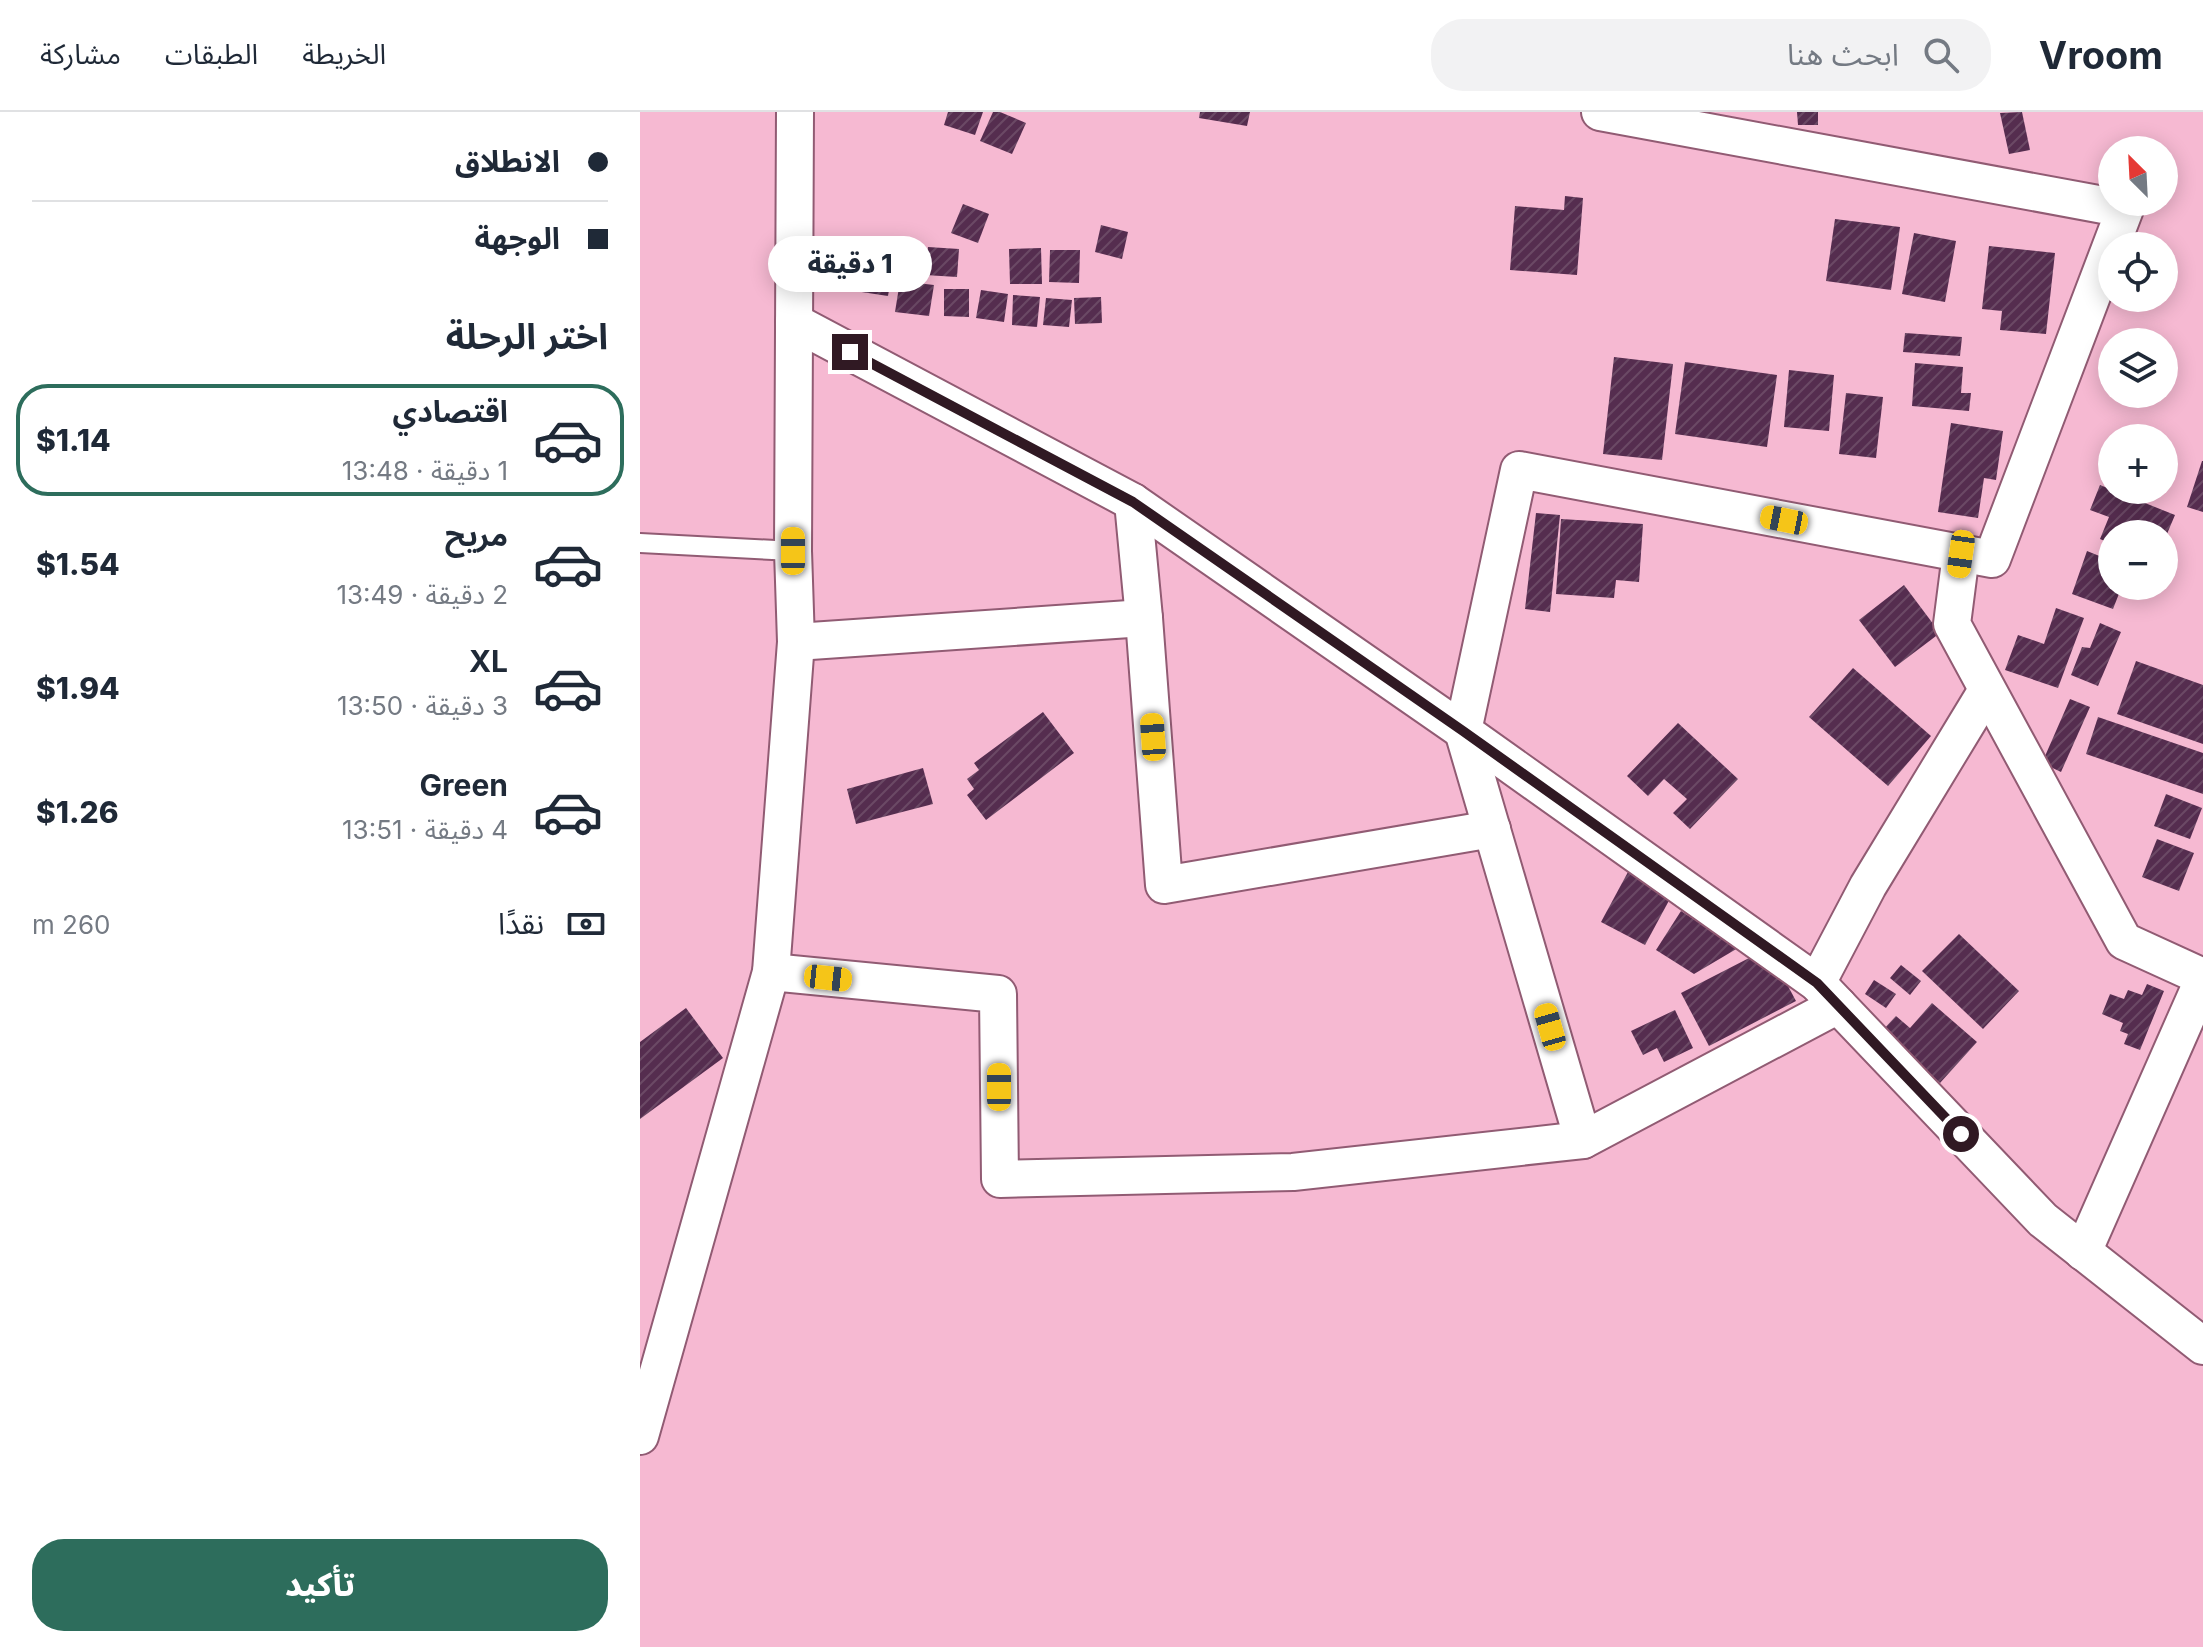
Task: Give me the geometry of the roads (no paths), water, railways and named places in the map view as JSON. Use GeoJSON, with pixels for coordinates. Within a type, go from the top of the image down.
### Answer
{"type":"FeatureCollection","features":[{"type":"Feature","properties":{"kind":"street"},"geometry":{"type":"LineString","coordinates":[[640,1436],[771,972],[796,642],[793,551],[795,112]]}},
{"type":"Feature","properties":{"kind":"street"},"geometry":{"type":"LineString","coordinates":[[1583,1140],[1463,731],[1519,470],[1992,559],[2125,209],[1600,112]]}},
{"type":"Feature","properties":{"kind":"street"},"geometry":{"type":"LineString","coordinates":[[794,322],[1133,502],[1463,731],[1828,994],[2043,1220],[2203,1346]]}},
{"type":"Feature","properties":{"kind":"street"},"geometry":{"type":"LineString","coordinates":[[1133,502],[1164,885],[1492,829]]}},
{"type":"Feature","properties":{"kind":"street"},"geometry":{"type":"LineString","coordinates":[[1961,554],[1952,624],[2124,941],[2203,978],[2083,1252]]}},
{"type":"Feature","properties":{"kind":"street"},"geometry":{"type":"LineString","coordinates":[[796,642],[1144,618]]}},
{"type":"Feature","properties":{"kind":"street"},"geometry":{"type":"LineString","coordinates":[[771,972],[998,994],[1000,1179],[1293,1172],[1583,1140],[1828,994],[1868,886],[1987,690]]}},
{"type":"Feature","properties":{"kind":"lane"},"geometry":{"type":"LineString","coordinates":[[640,543],[793,551]]}}]}
